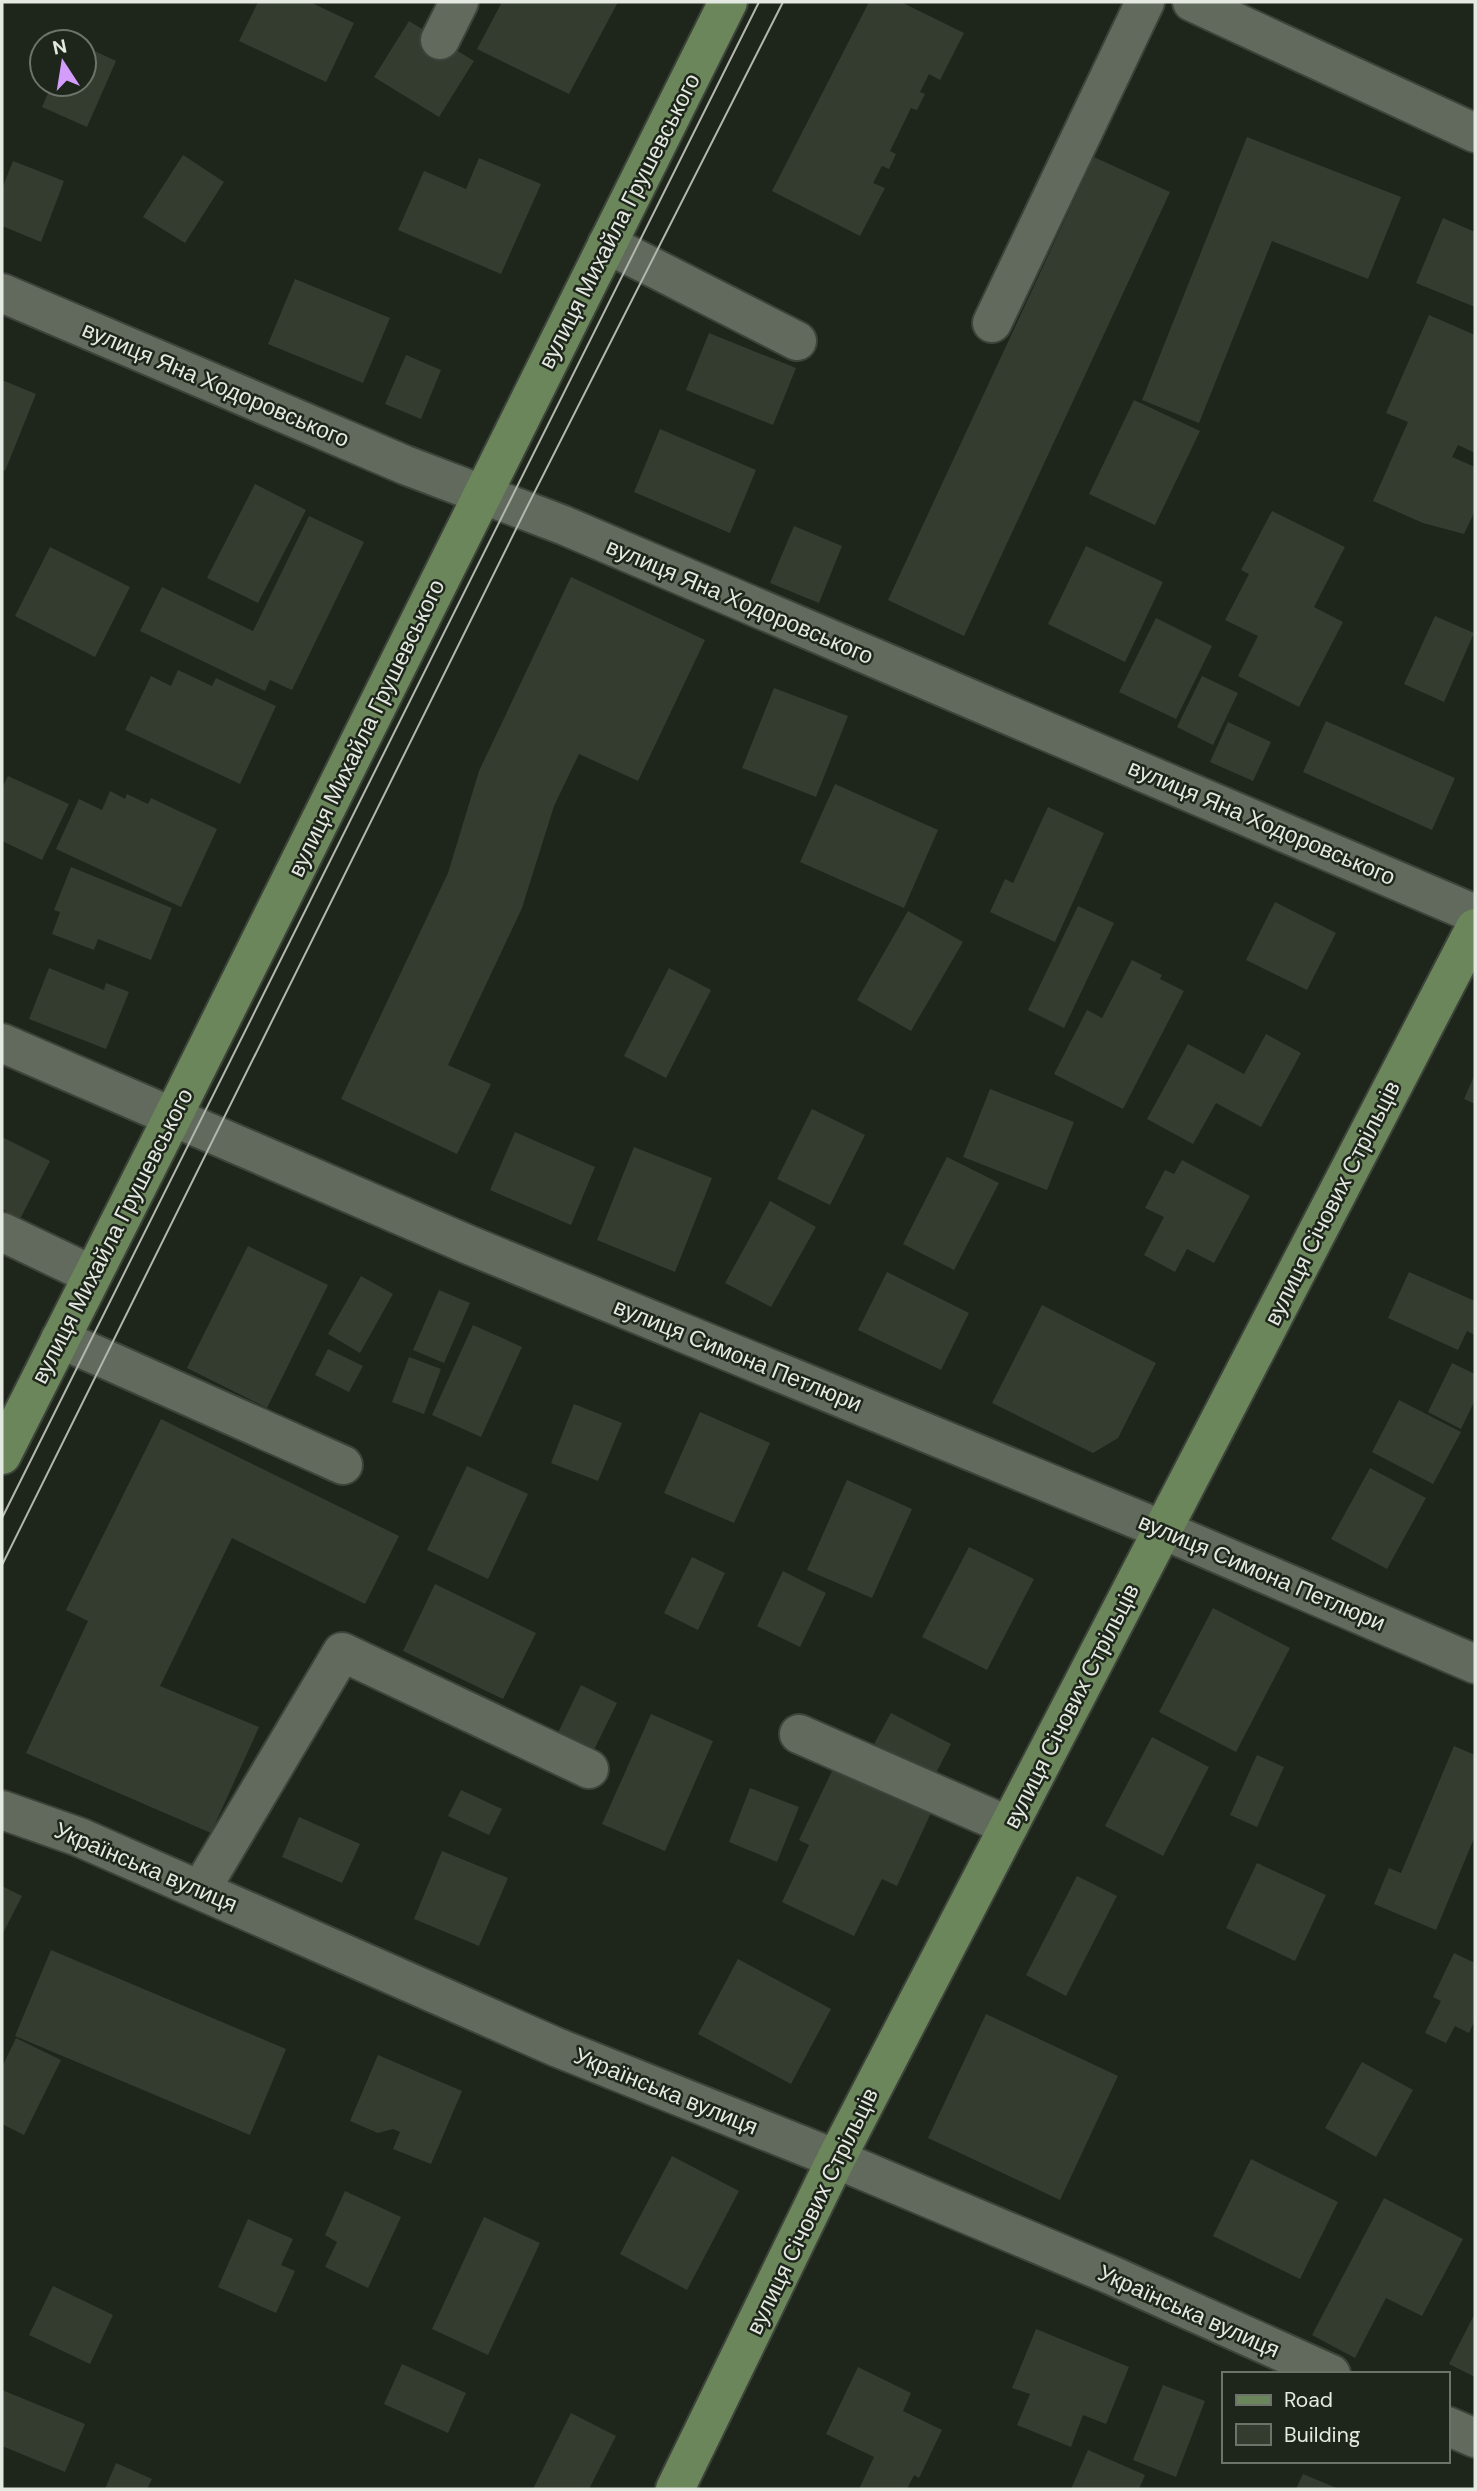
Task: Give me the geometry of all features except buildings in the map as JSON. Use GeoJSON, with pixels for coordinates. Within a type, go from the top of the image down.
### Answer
{"type":"FeatureCollection","features":[{"type":"Feature","properties":{"kind":"main road","name":"вулиця Михайла Грушевського"},"geometry":{"type":"LineString","coordinates":[[2,1455],[728,2]]}},
{"type":"Feature","properties":{"kind":"main road","name":"вулиця Січових Стрільців"},"geometry":{"type":"LineString","coordinates":[[675,2489],[836,2160],[1475,928]]}},
{"type":"Feature","properties":{"kind":"street"},"geometry":{"type":"LineString","coordinates":[[440,40],[459,2]]}},
{"type":"Feature","properties":{"kind":"street"},"geometry":{"type":"LineString","coordinates":[[992,323],[1145,2]]}},
{"type":"Feature","properties":{"kind":"street"},"geometry":{"type":"LineString","coordinates":[[1192,2],[1475,134]]}},
{"type":"Feature","properties":{"kind":"street"},"geometry":{"type":"LineString","coordinates":[[607,244],[797,341]]}},
{"type":"Feature","properties":{"kind":"street","name":"вулиця Яна Ходоровського"},"geometry":{"type":"LineString","coordinates":[[2,293],[392,459],[563,526],[1475,914]]}},
{"type":"Feature","properties":{"kind":"street","name":"вулиця Симона Петлюри"},"geometry":{"type":"LineString","coordinates":[[2,1044],[482,1250],[1163,1530],[1475,1664]]}},
{"type":"Feature","properties":{"kind":"street"},"geometry":{"type":"LineString","coordinates":[[2,1231],[92,1275]]}},
{"type":"Feature","properties":{"kind":"street"},"geometry":{"type":"LineString","coordinates":[[60,1339],[343,1465]]}},
{"type":"Feature","properties":{"kind":"street"},"geometry":{"type":"LineString","coordinates":[[201,1889],[342,1652],[589,1769]]}},
{"type":"Feature","properties":{"kind":"street"},"geometry":{"type":"LineString","coordinates":[[799,1734],[1009,1826]]}},
{"type":"Feature","properties":{"kind":"street","name":"Українська вулиця"},"geometry":{"type":"LineString","coordinates":[[2,1810],[79,1837],[556,2047],[1111,2275],[1327,2372]]}},
{"type":"Feature","properties":{"kind":"street"},"geometry":{"type":"LineString","coordinates":[[1449,2427],[1475,2438]]}},
{"type":"Feature","properties":{"kind":"tram line"},"geometry":{"type":"LineString","coordinates":[[2,1518],[759,2]]}},
{"type":"Feature","properties":{"kind":"tram line"},"geometry":{"type":"LineString","coordinates":[[2,1565],[525,511],[783,2]]}}]}
